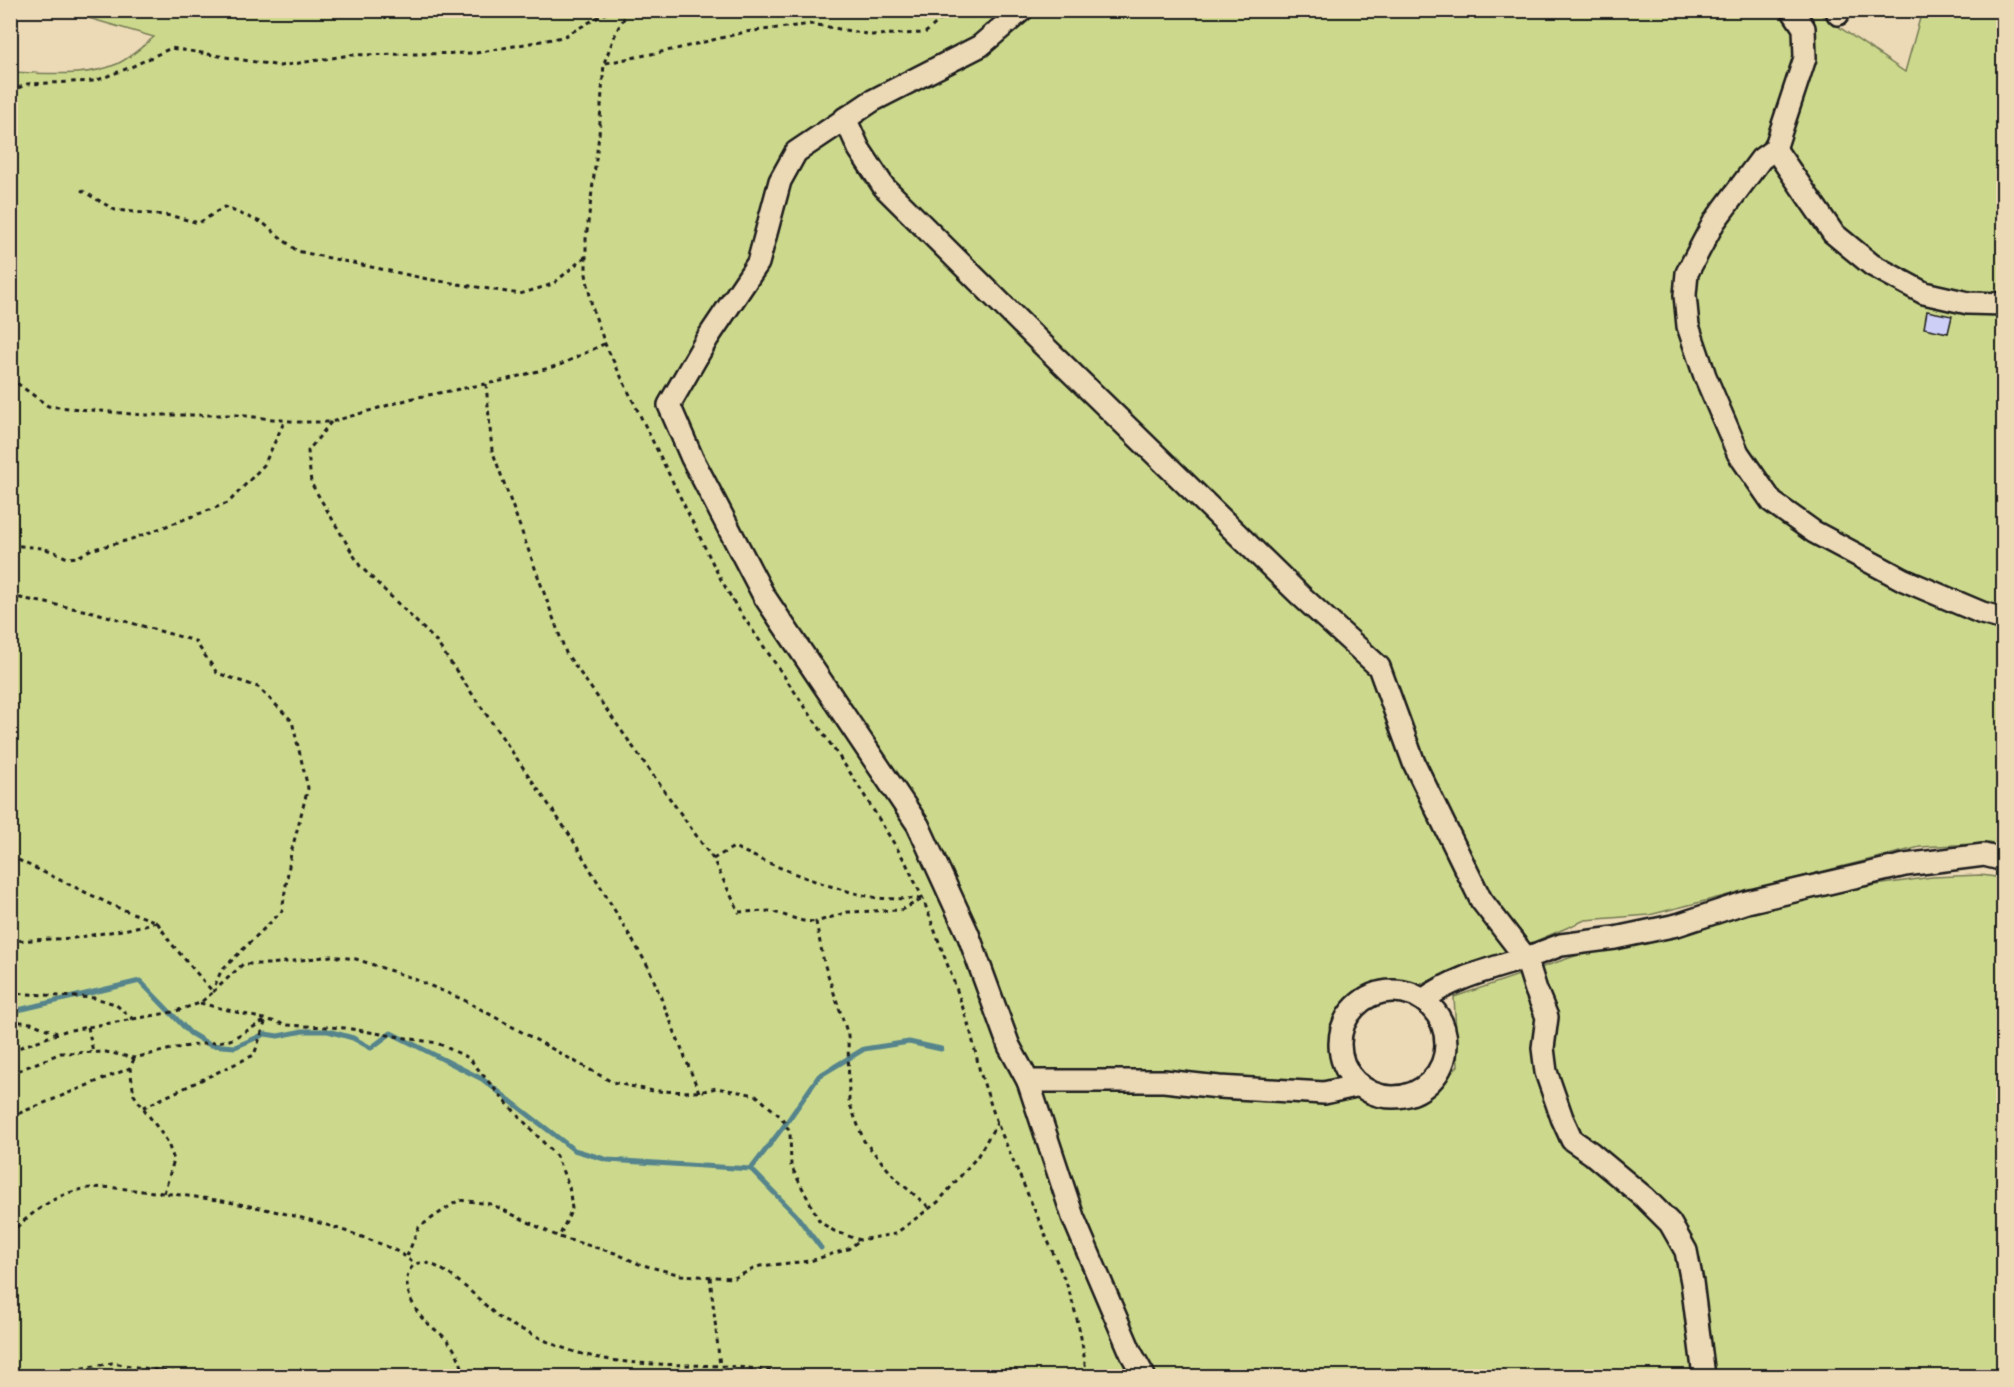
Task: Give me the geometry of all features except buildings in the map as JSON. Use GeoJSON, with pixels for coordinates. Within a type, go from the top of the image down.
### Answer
{"type":"FeatureCollection","features":[{"type":"Feature","properties":{"kind":"lane"},"geometry":{"type":"LineString","coordinates":[[1022,10],[980,46],[872,101],[796,152],[780,180],[758,263],[707,339],[669,405],[692,458],[764,596],[918,825],[968,934],[1009,1046],[1028,1080],[1074,1216],[1131,1353],[1144,1377]]}},
{"type":"Feature","properties":{"kind":"lane"},"geometry":{"type":"LineString","coordinates":[[1792,10],[1804,28],[1805,58],[1775,149],[1761,159],[1714,222],[1687,273],[1685,295],[1688,326],[1705,375],[1738,453],[1772,502],[1814,532],[1904,580],[1982,613],[2004,619]]}},
{"type":"Feature","properties":{"kind":"lane"},"geometry":{"type":"LineString","coordinates":[[845,118],[859,149],[884,187],[1291,586],[1379,668],[1414,763],[1481,900],[1526,958],[1547,1017],[1543,1048],[1546,1072],[1572,1140],[1644,1197],[1670,1223],[1686,1251],[1704,1377]]}},
{"type":"Feature","properties":{"kind":"lane"},"geometry":{"type":"LineString","coordinates":[[1775,149],[1833,233],[1872,265],[1924,293],[1968,303],[2004,304]]}},
{"type":"Feature","properties":{"kind":"lane"},"geometry":{"type":"LineString","coordinates":[[1423,1000],[1432,993],[1468,976],[1561,945],[1615,938],[1677,925],[1747,902],[1905,865],[1984,855],[2004,860]]}},
{"type":"Feature","properties":{"kind":"lane"},"geometry":{"type":"LineString","coordinates":[[1389,991],[1406,993],[1423,1000],[1435,1012],[1443,1027],[1446,1044],[1443,1060],[1436,1076],[1423,1088],[1408,1095],[1391,1097],[1374,1094],[1360,1086],[1347,1072],[1341,1055],[1340,1037],[1345,1020],[1356,1006],[1371,996],[1389,991]]}},
{"type":"Feature","properties":{"kind":"lane"},"geometry":{"type":"LineString","coordinates":[[1028,1080],[1164,1081],[1219,1087],[1324,1093],[1360,1086]]}},
{"type":"Feature","properties":{"kind":"path"},"geometry":{"type":"LineString","coordinates":[[10,92],[27,84],[95,81],[171,48],[280,66],[351,55],[476,53],[562,37],[611,10]]}},
{"type":"Feature","properties":{"kind":"path"},"geometry":{"type":"LineString","coordinates":[[604,63],[745,32],[812,24],[872,35],[925,33],[948,14],[948,10]]}},
{"type":"Feature","properties":{"kind":"path"},"geometry":{"type":"LineString","coordinates":[[81,190],[115,210],[172,216],[199,223],[224,207],[263,223],[297,251],[427,279],[520,294],[553,284],[586,256]]}},
{"type":"Feature","properties":{"kind":"path"},"geometry":{"type":"LineString","coordinates":[[10,378],[48,406],[142,415],[238,415],[332,422],[413,398],[486,384],[560,365],[605,344]]}},
{"type":"Feature","properties":{"kind":"path"},"geometry":{"type":"LineString","coordinates":[[486,384],[492,450],[566,653],[713,859],[739,912],[770,911],[803,921],[816,922],[848,912],[901,910],[923,898],[874,897],[827,885],[763,861],[734,847],[713,859]]}},
{"type":"Feature","properties":{"kind":"path"},"geometry":{"type":"LineString","coordinates":[[10,545],[42,548],[66,558],[78,557],[90,550],[129,540],[228,504],[264,465],[285,420]]}},
{"type":"Feature","properties":{"kind":"path"},"geometry":{"type":"LineString","coordinates":[[332,422],[308,451],[312,483],[360,566],[435,639],[571,837],[649,968],[700,1092]]}},
{"type":"Feature","properties":{"kind":"path"},"geometry":{"type":"LineString","coordinates":[[10,596],[93,612],[195,641],[217,673],[258,687],[292,721],[308,788],[291,853],[282,911],[221,970],[213,992]]}},
{"type":"Feature","properties":{"kind":"path"},"geometry":{"type":"LineString","coordinates":[[10,856],[116,907],[157,922],[170,942],[213,992]]}},
{"type":"Feature","properties":{"kind":"path"},"geometry":{"type":"LineString","coordinates":[[10,941],[74,938],[157,922]]}},
{"type":"Feature","properties":{"kind":"path"},"geometry":{"type":"LineString","coordinates":[[816,922],[824,963],[848,1035],[849,1102],[864,1142],[897,1180],[930,1208]]}},
{"type":"Feature","properties":{"kind":"path"},"geometry":{"type":"LineString","coordinates":[[10,1051],[59,1033],[173,1012],[200,1003],[243,964],[271,964],[332,956],[356,959],[412,978],[464,1000],[612,1082],[653,1091],[700,1092],[716,1088],[756,1095],[782,1118],[789,1132],[791,1166],[820,1222],[834,1232],[860,1240],[895,1234],[938,1202],[977,1157],[997,1124]]}},
{"type":"Feature","properties":{"kind":"path"},"geometry":{"type":"LineString","coordinates":[[10,993],[95,998],[115,1004],[133,1019]]}},
{"type":"Feature","properties":{"kind":"path"},"geometry":{"type":"LineString","coordinates":[[200,1003],[288,1025],[345,1028],[436,1043],[469,1058],[502,1098],[556,1156],[569,1186],[572,1209],[559,1237]]}},
{"type":"Feature","properties":{"kind":"path"},"geometry":{"type":"LineString","coordinates":[[10,1074],[61,1053],[106,1052],[134,1058],[176,1048],[230,1040],[266,1020]]}},
{"type":"Feature","properties":{"kind":"path"},"geometry":{"type":"LineString","coordinates":[[142,1108],[254,1055],[266,1020]]}},
{"type":"Feature","properties":{"kind":"path"},"geometry":{"type":"LineString","coordinates":[[10,1021],[31,1023],[59,1033]]}},
{"type":"Feature","properties":{"kind":"path"},"geometry":{"type":"LineString","coordinates":[[88,1027],[93,1052]]}},
{"type":"Feature","properties":{"kind":"path"},"geometry":{"type":"LineString","coordinates":[[134,1058],[130,1068],[134,1095],[167,1141],[174,1160],[164,1193]]}},
{"type":"Feature","properties":{"kind":"path"},"geometry":{"type":"LineString","coordinates":[[10,1117],[130,1068]]}},
{"type":"Feature","properties":{"kind":"path"},"geometry":{"type":"LineString","coordinates":[[10,1233],[29,1216],[56,1198],[83,1189],[108,1187],[242,1204],[326,1224],[394,1250],[407,1256],[414,1264]]}},
{"type":"Feature","properties":{"kind":"path"},"geometry":{"type":"LineString","coordinates":[[407,1256],[419,1227],[459,1200],[491,1204],[559,1237],[615,1253],[639,1264],[681,1275],[734,1278],[760,1266],[810,1261],[848,1249],[860,1240]]}},
{"type":"Feature","properties":{"kind":"path"},"geometry":{"type":"LineString","coordinates":[[464,1377],[457,1355],[446,1339],[423,1318],[412,1302],[407,1285],[408,1272],[414,1264],[423,1261],[433,1264],[502,1319],[576,1353],[614,1362],[720,1366],[801,1377]]}},
{"type":"Feature","properties":{"kind":"path"},"geometry":{"type":"LineString","coordinates":[[710,1277],[720,1366]]}},
{"type":"Feature","properties":{"kind":"path"},"geometry":{"type":"LineString","coordinates":[[10,1375],[65,1371],[112,1363],[193,1377]]}},
{"type":"Feature","properties":{"kind":"green space"},"geometry":{"type":"Polygon","coordinates":[[[61,10],[1814,10],[1905,72],[1922,11],[2003,11],[2003,848],[1990,843],[1920,847],[1649,915],[1585,920],[1508,953],[1420,984],[1359,989],[1329,1027],[1337,1072],[1358,1097],[1391,1106],[1422,1100],[1458,1066],[1454,997],[1584,953],[1641,941],[1821,893],[1932,877],[1981,875],[2003,878],[2003,1376],[11,1376],[10,72],[64,74],[105,68],[127,59],[154,37],[61,10]]]}},
{"type":"Feature","properties":{"kind":"waterway"},"geometry":{"type":"LineString","coordinates":[[10,1012],[140,981],[190,1033],[210,1045],[235,1047],[265,1034],[278,1036],[303,1031],[328,1031],[353,1038],[371,1048],[391,1033],[482,1079],[574,1150],[608,1160],[751,1169],[796,1215],[821,1248]]}},
{"type":"Feature","properties":{"kind":"waterway"},"geometry":{"type":"LineString","coordinates":[[751,1169],[819,1076],[864,1049],[909,1042],[941,1049]]}}]}
